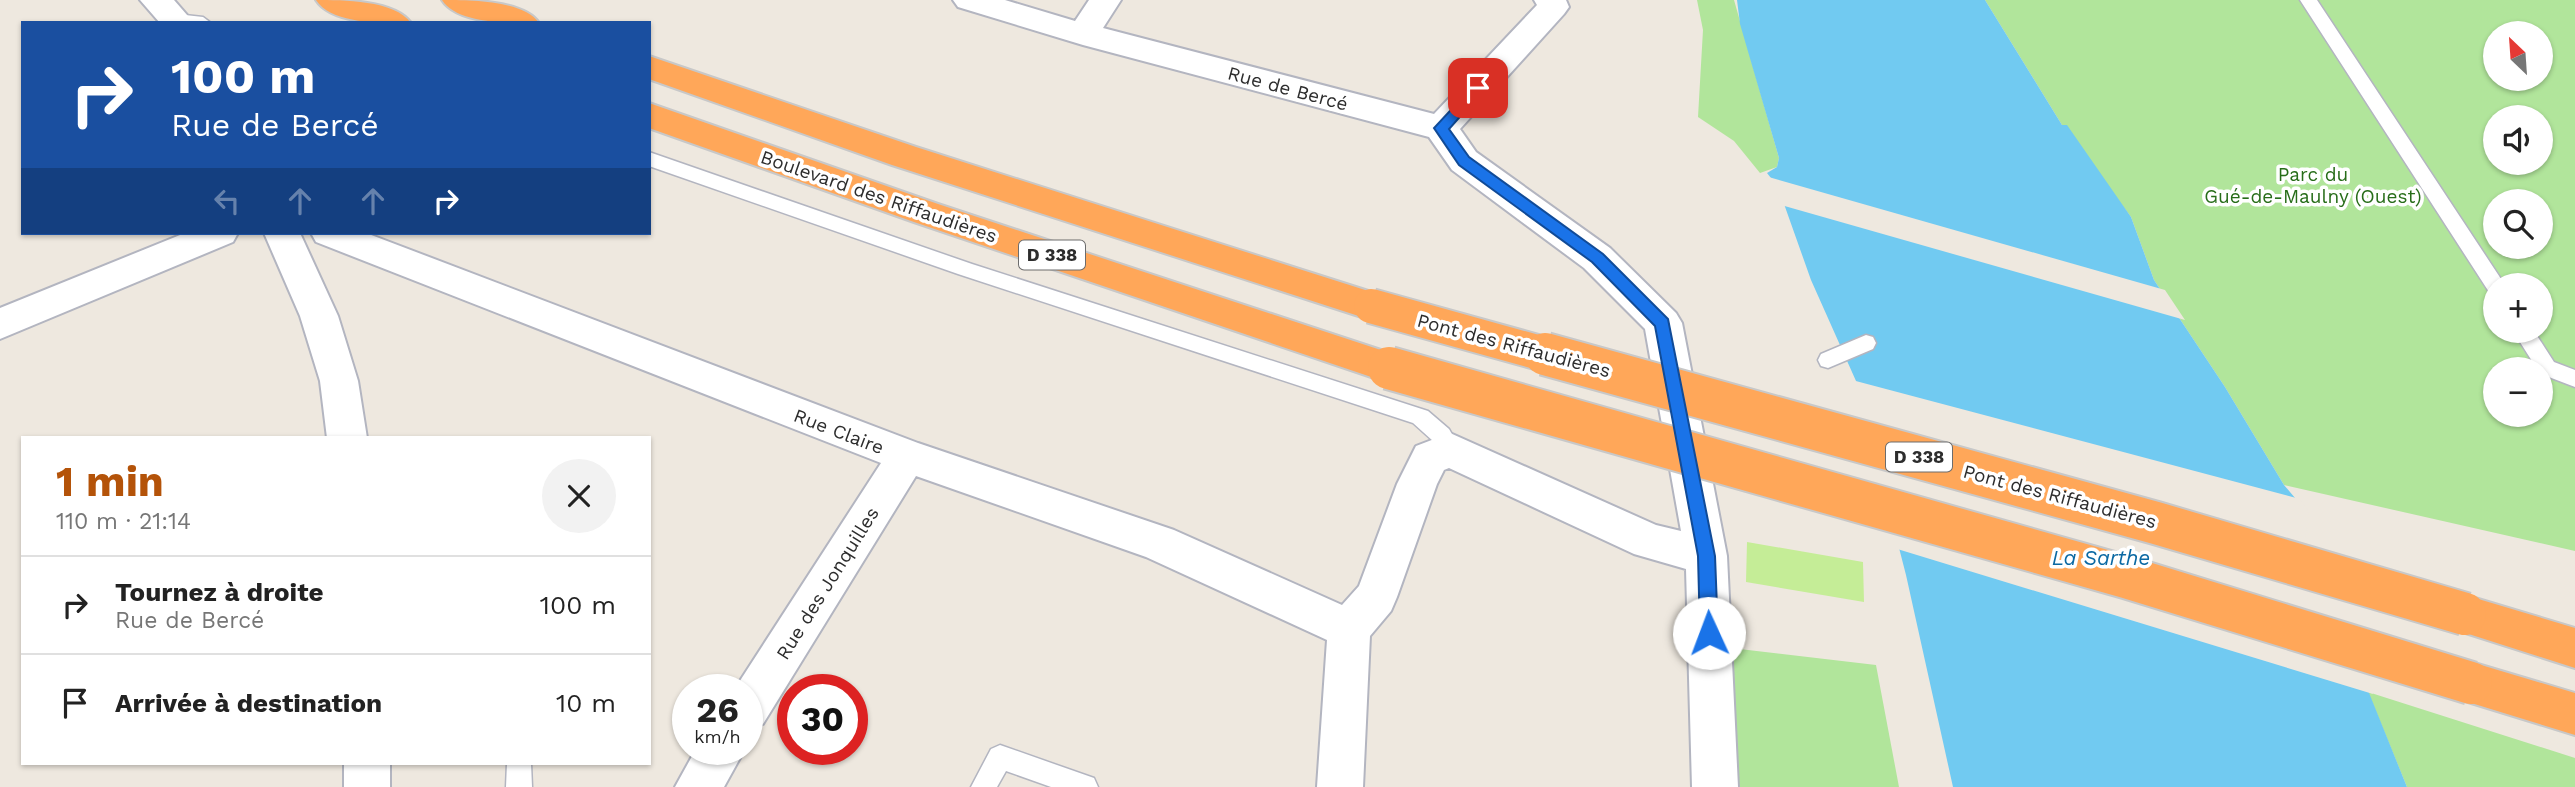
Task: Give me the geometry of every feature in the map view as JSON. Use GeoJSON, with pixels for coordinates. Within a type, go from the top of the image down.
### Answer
{"type":"FeatureCollection","features":[{"type":"Feature","properties":{"kind":"highway"},"geometry":{"type":"LineString","coordinates":[[332,0],[390,21]]}},
{"type":"Feature","properties":{"kind":"highway"},"geometry":{"type":"LineString","coordinates":[[458,0],[517,21]]}},
{"type":"Feature","properties":{"kind":"highway","name":"Pont des Riffaudières"},"geometry":{"type":"LineString","coordinates":[[651,68],[904,156],[1371,306],[2156,523],[2520,632]]}},
{"type":"Feature","properties":{"kind":"highway","name":"Boulevard des Riffaudières"},"geometry":{"type":"LineString","coordinates":[[651,117],[926,213],[1389,368],[2126,578],[2565,714]]}},
{"type":"Feature","properties":{"kind":"highway","name":"D 338"},"geometry":{"type":"LineString","coordinates":[[2520,632],[2575,628]]}},
{"type":"Feature","properties":{"kind":"highway","name":"D 338"},"geometry":{"type":"LineString","coordinates":[[2520,632],[2575,648]]}},
{"type":"Feature","properties":{"kind":"street","name":"Rue de Bercé"},"geometry":{"type":"LineString","coordinates":[[969,0],[1083,34],[1441,128]]}},
{"type":"Feature","properties":{"kind":"street"},"geometry":{"type":"LineString","coordinates":[[1083,34],[1105,0]]}},
{"type":"Feature","properties":{"kind":"street"},"geometry":{"type":"LineString","coordinates":[[1550,0],[1553,7],[1441,128],[1464,161],[1597,258],[1662,323],[1706,556],[1715,787]]}},
{"type":"Feature","properties":{"kind":"street"},"geometry":{"type":"LineString","coordinates":[[0,324],[215,235]]}},
{"type":"Feature","properties":{"kind":"street"},"geometry":{"type":"LineString","coordinates":[[283,235],[319,316],[339,381],[346,436]]}},
{"type":"Feature","properties":{"kind":"street","name":"Rue Claire"},"geometry":{"type":"LineString","coordinates":[[333,235],[907,456],[1159,542],[1349,629]]}},
{"type":"Feature","properties":{"kind":"street"},"geometry":{"type":"LineString","coordinates":[[1340,787],[1349,629],[1376,597],[1417,484],[1430,458],[1450,450],[1649,541],[1706,556]]}},
{"type":"Feature","properties":{"kind":"street","name":"Rue des Jonquilles"},"geometry":{"type":"LineString","coordinates":[[763,684],[907,456]]}},
{"type":"Feature","properties":{"kind":"street"},"geometry":{"type":"LineString","coordinates":[[367,765],[367,787]]}},
{"type":"Feature","properties":{"kind":"street"},"geometry":{"type":"LineString","coordinates":[[698,787],[712,765]]}},
{"type":"Feature","properties":{"kind":"lane"},"geometry":{"type":"LineString","coordinates":[[2308,0],[2487,273]]}},
{"type":"Feature","properties":{"kind":"lane"},"geometry":{"type":"LineString","coordinates":[[651,160],[965,269],[1419,417],[1441,435],[1450,450]]}},
{"type":"Feature","properties":{"kind":"lane"},"geometry":{"type":"LineString","coordinates":[[1828,359],[1866,343]]}},
{"type":"Feature","properties":{"kind":"lane"},"geometry":{"type":"LineString","coordinates":[[2531,343],[2547,368],[2575,379]]}},
{"type":"Feature","properties":{"kind":"lane"},"geometry":{"type":"LineString","coordinates":[[984,787],[1000,757],[1085,787]]}},
{"type":"Feature","properties":{"kind":"lane"},"geometry":{"type":"LineString","coordinates":[[519,765],[519,787]]}},
{"type":"Feature","properties":{"kind":"lane"},"geometry":{"type":"LineString","coordinates":[[673,787],[698,787]]}},
{"type":"Feature","properties":{"kind":"green space"},"geometry":{"type":"Polygon","coordinates":[[[1697,0],[1734,0],[1779,158],[1777,167],[1760,173],[1734,141],[1698,117],[1703,30],[1697,0]]]}},
{"type":"Feature","properties":{"kind":"green space","name":"Parc du Gué-de-Maulny (Ouest)"},"geometry":{"type":"Polygon","coordinates":[[[1985,0],[2575,0],[2575,551],[2284,485],[2225,387],[2154,280],[2131,217],[2062,125],[1985,0]]]}},
{"type":"Feature","properties":{"kind":"green space"},"geometry":{"type":"Polygon","coordinates":[[[1747,542],[1863,562],[1864,602],[1746,582],[1747,542]]]}},
{"type":"Feature","properties":{"kind":"green space"},"geometry":{"type":"Polygon","coordinates":[[[1731,648],[1876,665],[1899,787],[1738,787],[1731,648]]]}},
{"type":"Feature","properties":{"kind":"green space"},"geometry":{"type":"Polygon","coordinates":[[[2368,692],[2575,758],[2575,787],[2407,787],[2368,692]]]}},
{"type":"Feature","properties":{"kind":"water","name":"La Sarthe"},"geometry":{"type":"Polygon","coordinates":[[[1737,0],[1985,0],[2062,125],[2067,125],[2131,217],[2154,280],[2225,387],[2284,485],[2306,511],[2294,599],[2336,611],[2407,787],[1953,787],[1906,575],[1856,381],[1811,280],[1778,187],[1767,173],[1777,167],[1779,158],[1740,24],[1737,0]]]}},
{"type":"Feature","properties":{"kind":"pier"},"geometry":{"type":"Polygon","coordinates":[[[1765,176],[2165,290],[2185,320],[1781,205],[1775,189],[1765,176]]]}},
{"type":"Feature","properties":{"kind":"pier"},"geometry":{"type":"Polygon","coordinates":[[[1852,380],[2300,499],[2309,511],[2297,597],[2339,609],[2373,694],[1894,548],[1852,380]]]}},
{"type":"Feature","properties":{"kind":"route"},"geometry":{"type":"LineString","coordinates":[[1478,88],[1441,128],[1464,161],[1597,258],[1632,290],[1662,323],[1706,556],[1709,633]]}}]}
